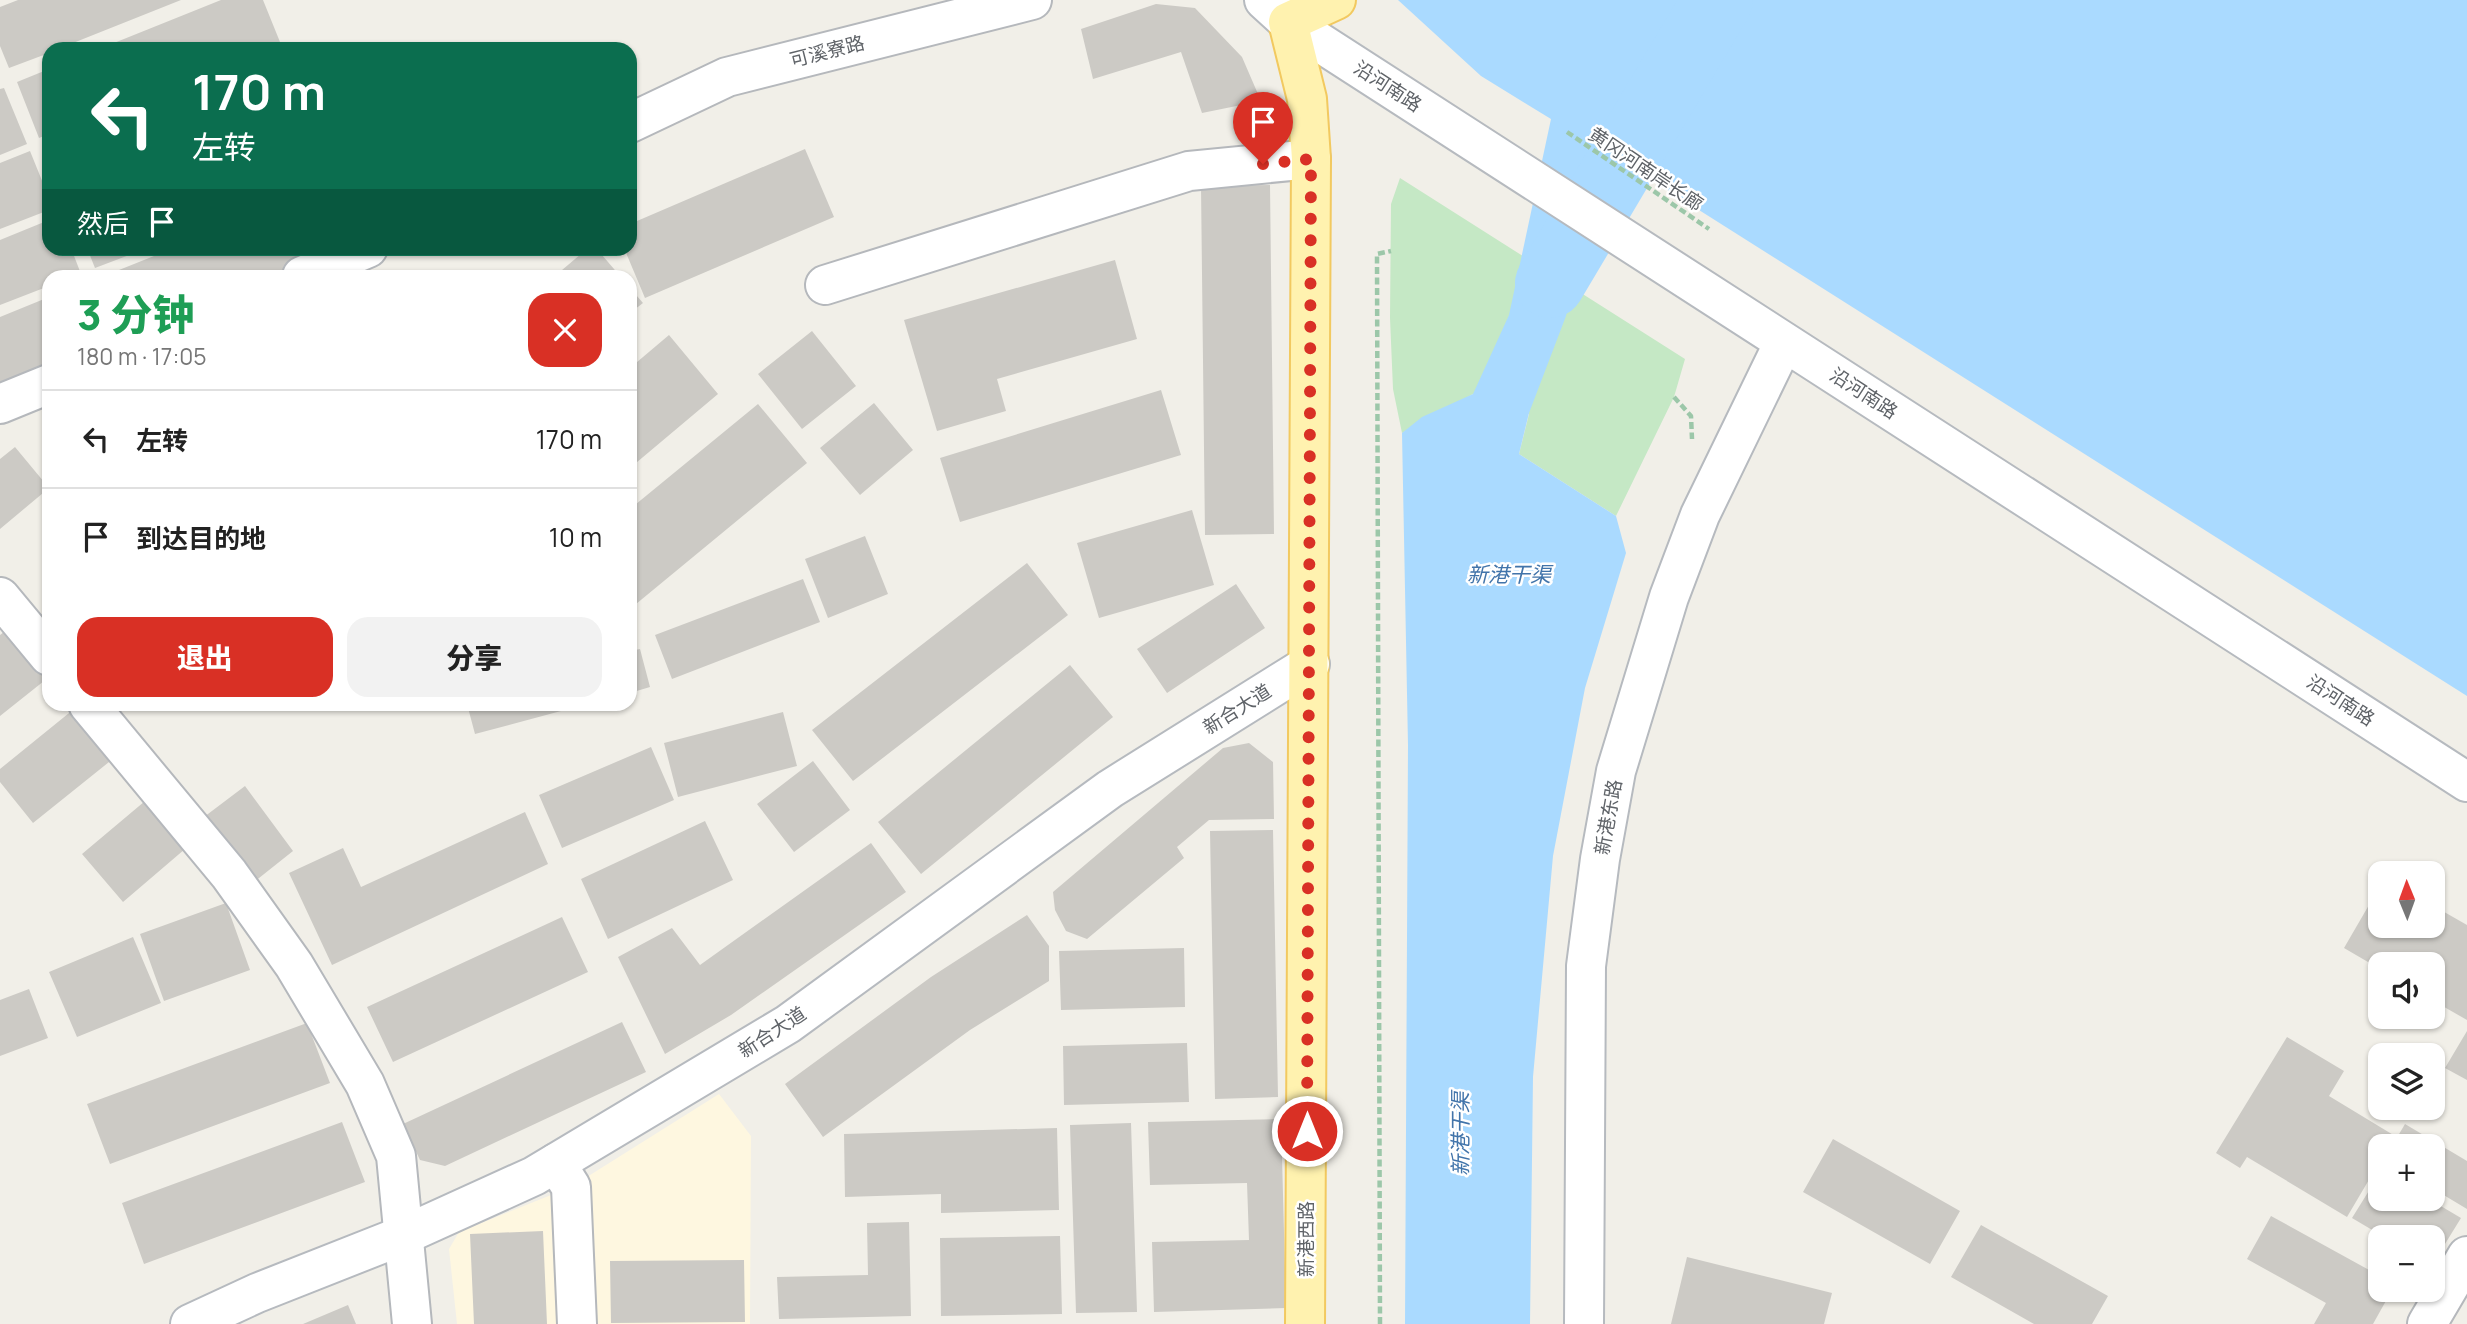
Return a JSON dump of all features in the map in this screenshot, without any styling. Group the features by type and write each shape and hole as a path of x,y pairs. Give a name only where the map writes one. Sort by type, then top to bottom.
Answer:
{"main road":[{"name":"可溪寮路","path":"637,121 727,76 1032,0"},
{"path":"1286,7 1336,0"},
{"name":"新港西路","path":"1286,7 1307,99 1311,159 1305,1324"},
{"name":"沿河南路","path":"1286,7 1784,342 2467,782"},
{"path":"825,285 1189,171 1311,159"},
{"path":"316,270 349,256"},
{"name":"新港东路","path":"1584,1324 1586,966 1600,859 1616,771 1665,610 1700,515 1784,342"},
{"path":"0,404 42,387"},
{"path":"0,597 42,648"},
{"name":"新合大道","path":"190,1324 257,1293 404,1235 534,1176 788,1024 1110,789 1310,664"},
{"path":"94,711 229,874 294,965 365,1084 396,1156 412,1324"},
{"path":"556,1163 571,1187 577,1324"},
{"path":"2427,1324 2467,1256"}],"path":[{"name":"黄冈河南岸长廊","path":"1567,132 1709,229"},
{"path":"1380,1324 1377,254 1391,251"}],"shaded area":[{"path":"719,1094 751,1136 750,1324 457,1324 449,1249 459,1232 571,1187"}],"green space":[{"path":"1400,178 1685,359 1674,397 1616,516 1519,454 1529,414 1473,394 1402,433 1393,389 1390,318 1391,204"}],"water":[{"path":"1398,0 2467,0 2467,696 1601,148 1566,316 1529,413 1519,454 1616,516 1626,553 1585,688 1553,856 1533,1077 1530,1324 1405,1324 1408,745 1402,433 1422,417 1473,394 1509,315 1551,119 1481,76"}],"building":[{"path":"18,0 181,0 76,42 42,42 42,56 9,68 0,46 0,7"},
{"path":"221,0 263,0 280,42 116,42"},
{"path":"1156,4 1195,8 1242,57 1261,101 1202,113 1181,52 1093,79 1081,29"},
{"path":"42,72 42,137 39,138 17,82"},
{"path":"4,88 27,144 0,155 0,89"},
{"path":"805,149 834,217 645,298 637,279 637,270 633,270 627,256 637,256 637,221"},
{"path":"30,151 42,181 42,213 0,229 0,163"},
{"path":"1270,185 1274,534 1205,535 1201,186"},
{"path":"42,223 42,256 74,256 79,270 42,270 42,289 0,305 0,240"},
{"path":"90,256 127,256 95,268"},
{"path":"154,256 319,256 283,270 119,270"},
{"path":"579,256 603,256 615,270 562,270"},
{"path":"1115,260 1137,339 997,379 1006,411 937,431 904,320"},
{"path":"637,296 643,303 637,308"},
{"path":"42,300 42,366 0,382 0,317"},
{"path":"812,331 856,386 802,429 758,374"},
{"path":"669,335 718,394 637,462 637,362"},
{"path":"1161,390 1181,455 960,522 940,458"},
{"path":"874,403 913,450 860,495 820,448"},
{"path":"758,404 807,463 637,603 637,503"},
{"path":"15,447 42,480 42,494 0,529 0,459"},
{"path":"1192,510 1214,585 1099,618 1077,543"},
{"path":"865,536 888,594 828,618 805,559"},
{"path":"1027,563 1068,615 853,781 812,730"},
{"path":"803,579 820,622 672,679 655,635"},
{"path":"1236,584 1265,628 1167,693 1137,649"},
{"path":"17,622 42,652 42,683 0,716 0,635"},
{"path":"640,649 650,687 637,691 637,650"},
{"path":"1070,665 1113,717 921,874 878,822"},
{"path":"72,711 76,711 114,758 33,823 0,782 0,769"},
{"path":"469,711 561,711 475,734"},
{"path":"783,712 797,766 678,797 664,743"},
{"path":"1249,743 1273,762 1274,819 1209,820 1177,847 1184,858 1087,939 1066,931 1055,910 1053,892 1223,748"},
{"path":"651,747 674,800 562,848 539,795"},
{"path":"813,761 850,810 794,852 757,804"},
{"path":"245,786 293,851 254,882 204,817"},
{"path":"151,796 192,843 123,902 82,854"},
{"path":"525,812 548,864 332,965 289,873 343,848 361,887"},
{"path":"705,821 733,880 608,939 581,879"},
{"path":"1273,830 1278,1097 1215,1099 1210,831"},
{"path":"871,843 906,892 731,1015 665,1054 618,957 672,928 700,965"},
{"path":"226,903 250,970 164,1001 140,934"},
{"path":"2368,907 2368,938 2445,938 2445,912 2467,925 2467,1020 2445,1007 2445,952 2368,952 2368,962 2344,948"},
{"path":"1027,915 1049,946 1049,981 970,1030 823,1137 785,1084 931,977"},
{"path":"562,917 588,972 393,1062 367,1007"},
{"path":"133,937 161,1003 77,1037 49,972"},
{"path":"1184,948 1185,1007 1061,1010 1059,951"},
{"path":"29,989 48,1038 0,1056 0,1000"},
{"path":"622,1022 646,1072 445,1166 420,1160 403,1124"},
{"path":"307,1023 330,1083 110,1164 87,1104"},
{"path":"2467,1031 2467,1080 2445,1068"},
{"path":"2287,1037 2344,1071 2329,1096 2392,1134 2368,1134 2368,1181 2347,1217 2247,1157 2240,1168 2216,1153"},
{"path":"1187,1043 1189,1102 1064,1105 1063,1046"},
{"path":"1281,1119 1286,1308 1154,1312 1152,1242 1249,1240 1247,1183 1150,1185 1148,1122"},
{"path":"342,1122 365,1182 144,1264 122,1203"},
{"path":"1131,1123 1137,1312 1076,1313 1070,1125"},
{"path":"2405,1124 2422,1134 2399,1134"},
{"path":"1057,1128 1059,1210 941,1213 941,1194 845,1197 844,1134"},
{"path":"1833,1139 1960,1211 1930,1264 1803,1192"},
{"path":"2445,1148 2467,1161 2467,1209 2445,1196"},
{"path":"2368,1192 2368,1211 2445,1211 2445,1208 2461,1218 2445,1244 2445,1225 2368,1225 2368,1228 2352,1218"},
{"path":"2271,1216 2368,1269 2368,1302 2385,1302 2373,1324 2314,1324 2326,1303 2247,1259"},
{"path":"909,1222 911,1316 779,1319 777,1277 868,1275 867,1223"},
{"path":"1981,1225 2108,1296 2092,1324 2034,1324 1951,1277"},
{"path":"543,1231 547,1324 474,1324 470,1234"},
{"path":"1060,1236 1062,1314 941,1316 940,1238"},
{"path":"1687,1257 1832,1293 1824,1324 1671,1324"},
{"path":"744,1260 745,1322 611,1323 610,1261"},
{"path":"348,1305 356,1324 303,1324"}],"waterway":[{"name":"新港干渠","path":"1550,283 1718,0"}],"route":[{"path":"1263,164 1311,159 1307,1131"}]}
